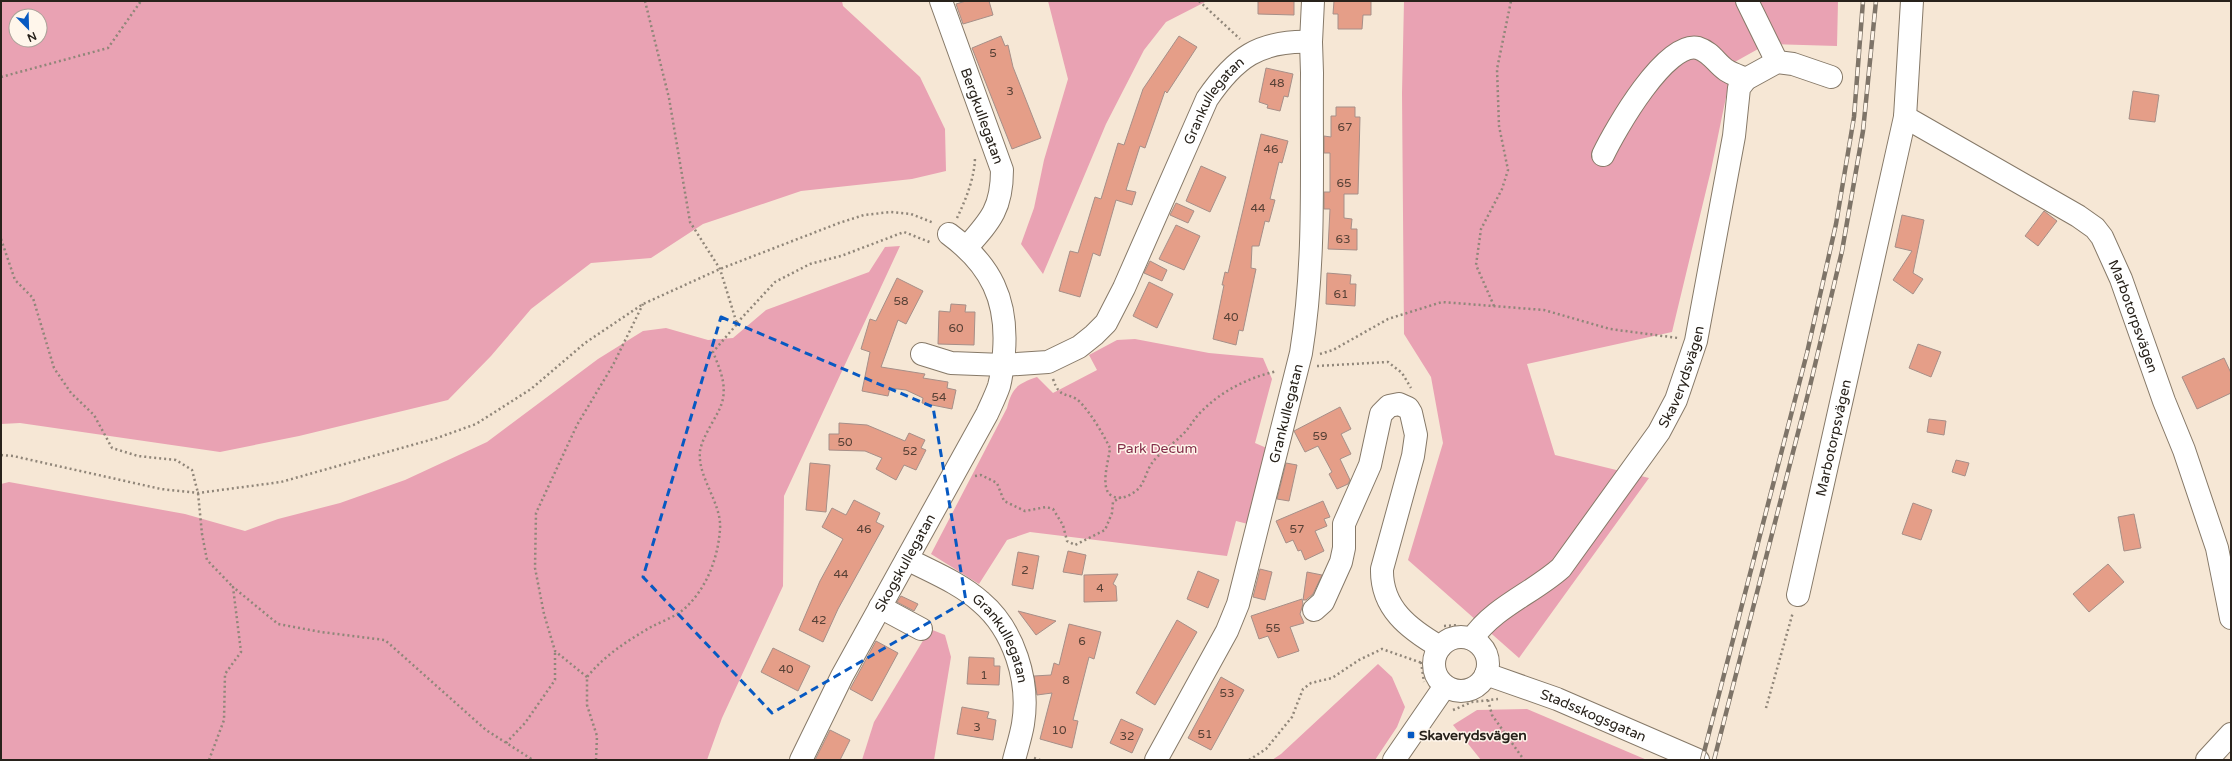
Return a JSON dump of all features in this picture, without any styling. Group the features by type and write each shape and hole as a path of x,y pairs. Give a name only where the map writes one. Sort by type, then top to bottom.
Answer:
{"street":[{"name":"Bergkullegatan","path":"941,1 1002,170 1002,191 998,206 967,247"},
{"name":"Grankullegatan","path":"1156,760 1227,631 1238,604 1299,362 1307,316 1310,269 1311,42 1313,1"},
{"path":"1747,1 1777,62"},
{"name":"Marbotorpsvägen","path":"1798,595 1905,117 1912,1"},
{"name":"Grankullegatan","path":"1003,364 1048,362 1079,347 1106,323 1124,288 1207,99 1233,66 1251,53 1274,44 1311,42"},
{"path":"1603,155 1616,127 1645,86 1682,49 1697,48 1706,51 1725,69 1746,79 1777,62 1793,64 1831,77"},
{"name":"Skaverydsvägen","path":"1472,639 1478,630 1516,598 1546,581 1561,568 1659,432 1676,400 1696,341 1734,136 1739,88 1746,79"},
{"name":"Marbotorpsvägen","path":"1905,117 2078,216 2095,228 2102,237 2121,279 2164,401 2184,450 2216,548 2231,618"},
{"name":"Skogskullegatan","path":"801,760 842,676 987,414 999,385 1003,364 1005,336 1003,313 995,287 981,261 967,247 949,234"},
{"path":"922,354 951,363 1003,364"},
{"path":"1314,610 1323,602 1341,562 1344,548 1344,524 1370,465 1381,414 1389,406 1399,404 1408,408 1411,413 1416,435 1414,456 1382,569 1382,581 1387,602 1404,623 1440,647"},
{"name":"Grankullegatan","path":"907,559 959,586 980,601 997,617 1011,642 1021,674 1023,699 1023,723 1014,760"},
{"path":"880,607 921,629"},
{"path":"1458,637 1472,639 1483,648 1487,654 1488,668 1486,674 1479,684 1469,690 1452,690 1445,686 1436,675 1434,660 1440,647 1451,638 1458,637"},
{"name":"Stadsskogsgatan","path":"1486,674 1557,699 1698,760"},
{"path":"1394,760 1445,686"},
{"path":"2207,760 2231,734"}],"path":[{"path":"1,77 108,48 140,1"},
{"path":"645,1 669,98 690,222 720,269 736,324"},
{"path":"1199,1 1239,38 1251,53"},
{"path":"1494,306 1476,265 1481,229 1502,189 1508,170 1499,126 1497,68 1511,1"},
{"path":"596,760 597,736 587,705 586,677 616,648 682,610 699,592 712,570 719,543 720,527 714,499 704,479 700,451 709,426 723,399 723,376 713,352 736,324 775,282 810,264 841,256 904,232 942,247 966,197 974,171 974,150"},
{"path":"1,455 13,456 161,488 198,493 281,482 430,440 476,424 531,389 585,343 643,304 720,269 839,223 864,215 891,212 911,214 930,221 949,234"},
{"path":"1,239 15,280 34,298 54,368 71,393 94,415 112,448 138,456 176,460 192,470 198,493 202,534 207,560 233,587 278,624 321,632 385,640 486,730 533,760"},
{"path":"1048,362 1056,389 1063,395 1079,401 1103,434 1110,448 1105,483 1108,493 1114,497 1127,497 1139,488 1152,463 1183,435 1199,414 1232,388 1254,376 1285,370 1311,355 1333,350 1388,319 1442,302 1544,310 1610,329 1696,341"},
{"path":"506,743 525,723 555,680 555,651 544,614 535,568 536,513 576,424 613,365 643,304"},
{"path":"969,477 982,475 997,482 1004,501 1025,511 1046,507 1053,509 1063,526 1067,541 1074,545 1105,530 1112,513 1113,502 1121,497"},
{"path":"209,760 224,720 225,674 241,652 233,587"},
{"path":"1766,708 1798,595"},
{"path":"1249,760 1266,749 1292,717 1303,689 1312,683 1332,678 1359,660 1382,649 1422,663"},
{"path":"555,651 586,677"},
{"path":"1420,659 1424,675 1422,688"},
{"path":"1488,700 1492,715 1524,760"},
{"path":"1448,712 1472,702 1505,700"}],"highlighted area":[{"path":"721,317 933,407 966,601 772,713 643,577"}],"green space":[{"path":"1,1 842,1 843,6 920,77 945,129 946,171 912,179 801,191 703,224 651,258 591,263 531,309 491,356 448,400 299,436 220,452 20,423 1,424"},
{"path":"1048,1 1207,1 1166,22 1144,50 1106,124 1043,274 1021,244 1034,208 1044,160 1068,79"},
{"path":"1404,1 1838,1 1837,46 1767,44 1733,63 1711,170 1672,332 1527,364 1555,455 1649,478 1519,658 1408,560 1443,443 1431,377 1404,334 1402,93"},
{"path":"900,246 784,496 783,586 722,718 707,760 1,760 1,484 9,482 185,514 245,531 278,519 340,503 405,480 487,442 598,359 643,331 666,328 708,340 733,338 766,310 869,272 885,247"},
{"name":"Park Decum","path":"1135,339 1209,353 1263,358 1272,379 1255,443 1269,449 1248,524 1236,521 1227,556 1030,532 1007,540 979,584 931,554 1007,408 1013,391 1025,382 1037,377 1053,393 1097,370 1089,355 1117,340"},
{"path":"930,629 945,635 951,657 934,760 862,760 874,722"},
{"path":"1378,664 1392,677 1405,707 1397,727 1375,760 1272,760 1281,754"},
{"path":"1527,709 1647,760 1481,760 1453,725 1477,710"}],"building":[{"path":"966,1 989,1 993,15 963,24 956,4"},
{"path":"1258,1 1294,1 1294,15 1258,14"},
{"path":"1334,1 1371,1 1371,15 1363,15 1362,29 1338,29 1338,14 1333,14"},
{"path":"1001,36 1005,46 1008,45 1013,67 1041,138 1012,149 972,48"},
{"path":"1179,36 1197,47 1167,93 1165,91 1145,148 1140,146 1126,190 1136,192 1132,205 1116,200 1100,256 1093,253 1080,297 1059,291 1070,251 1078,253 1095,197 1101,199 1118,143 1124,145 1143,89"},
{"path":"1266,68 1293,74 1288,97 1284,96 1280,111 1267,108 1268,105 1259,102"},
{"path":"2133,91 2159,95 2155,122 2129,119"},
{"path":"1336,107 1355,107 1355,117 1360,117 1358,194 1344,194 1344,218 1352,219 1351,229 1357,229 1357,250 1328,249 1330,209 1324,209 1324,192 1330,192 1330,153 1324,153 1324,136 1331,137 1331,116 1336,116"},
{"path":"1261,134 1288,141 1282,163 1279,162 1270,199 1275,200 1269,222 1265,221 1259,246 1252,246 1251,268 1256,269 1243,331 1239,330 1236,345 1213,339 1224,285 1222,285 1225,272 1228,273"},
{"path":"1201,166 1226,177 1210,212 1186,201"},
{"path":"1176,203 1194,211 1188,223 1170,215"},
{"path":"2044,211 2057,221 2038,246 2025,236"},
{"path":"1902,215 1924,220 1913,273 1923,279 1913,294 1893,280 1912,251 1895,247"},
{"path":"1176,225 1200,236 1184,270 1159,259"},
{"path":"1150,261 1167,270 1162,281 1144,273"},
{"path":"1327,273 1351,275 1350,284 1356,284 1355,306 1326,304"},
{"path":"897,278 923,291 906,324 898,320 881,367 925,374 923,378 948,382 947,388 956,390 952,409 922,403 923,398 906,390 890,388 888,396 862,391 870,352 861,349 870,319 876,321"},
{"path":"1149,282 1173,294 1157,328 1133,316"},
{"path":"951,304 966,305 965,312 975,312 974,345 938,344 939,311 950,312"},
{"path":"1918,344 1941,352 1931,377 1909,368"},
{"path":"2224,358 2231,373 2231,393 2197,409 2182,377"},
{"path":"1340,407 1351,429 1341,434 1351,454 1340,459 1350,480 1348,484 1337,489 1329,474 1332,472 1318,446 1305,452 1294,431"},
{"path":"1929,419 1946,421 1944,435 1927,432"},
{"path":"839,423 867,425 905,441 909,433 925,440 921,448 926,450 916,470 904,465 896,480 876,469 882,458 865,451 829,450 829,434 839,434"},
{"path":"1956,460 1969,463 1965,476 1952,472"},
{"path":"810,463 830,465 826,512 806,510"},
{"path":"1286,463 1297,465 1289,501 1277,499"},
{"path":"854,500 880,513 876,522 884,526 838,609 823,642 799,630 820,581 843,539 822,527 832,508 846,515"},
{"path":"1323,501 1330,517 1324,519 1327,526 1315,531 1324,551 1305,560 1301,550 1298,551 1293,540 1286,543 1276,521"},
{"path":"1913,503 1932,510 1921,540 1902,534"},
{"path":"2134,514 2141,548 2124,551 2118,517"},
{"path":"1068,551 1086,555 1082,575 1063,572"},
{"path":"1018,552 1039,556 1033,589 1012,585"},
{"path":"2108,564 2124,582 2089,612 2073,594"},
{"path":"1260,569 1272,572 1265,600 1253,597"},
{"path":"1198,571 1219,580 1208,608 1187,599"},
{"path":"1307,572 1322,575 1313,594 1306,600 1303,600"},
{"path":"1118,574 1113,584 1116,586 1117,601 1084,602 1084,575"},
{"path":"901,596 918,604 914,611 897,602"},
{"path":"1302,599 1303,604 1300,614 1304,623 1290,627 1299,651 1278,658 1268,636 1259,639 1251,616"},
{"path":"1018,611 1056,621 1036,635"},
{"path":"1177,620 1197,632 1155,705 1136,693"},
{"path":"1069,624 1101,632 1094,659 1089,657 1073,720 1078,721 1072,748 1040,739 1052,693 1037,695 1034,676 1051,675 1054,663 1059,665"},
{"path":"876,641 898,653 872,701 850,689"},
{"path":"773,648 810,666 798,691 761,672"},
{"path":"969,657 994,658 994,666 1000,666 999,685 967,684"},
{"path":"1221,677 1244,690 1211,750 1188,738"},
{"path":"962,707 989,712 987,718 996,720 993,740 957,734"},
{"path":"1121,719 1143,729 1132,753 1110,743"},
{"path":"830,730 850,740 840,760 815,760"}],"railway":[{"path":"1702,760 1807,353 1836,224 1854,117 1863,1"},
{"path":"1714,760 1810,386 1842,251 1863,131 1876,1"}],"place":[{"name":"Skaverydsvägen","path":"1411,735"}]}
